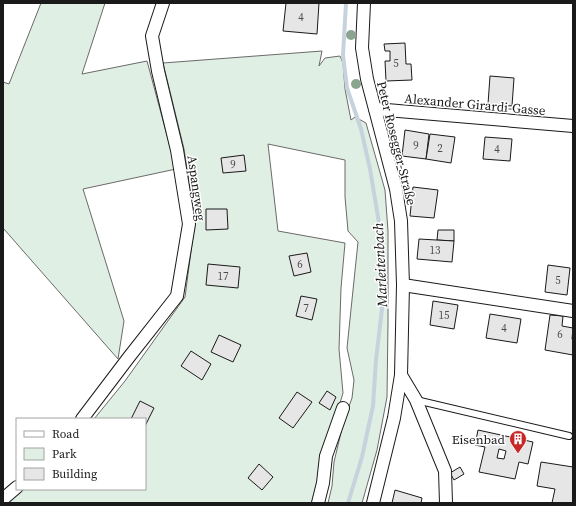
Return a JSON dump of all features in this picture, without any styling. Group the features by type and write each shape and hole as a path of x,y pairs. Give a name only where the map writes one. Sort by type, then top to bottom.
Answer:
{"street":[{"name":"Aspangweg","path":"83,418 129,356 177,296 189,224 178,150 158,71 152,36 163,3"},
{"name":"Peter Rosegger-Straße","path":"364,3 362,48 367,79 396,189 401,221 403,285 401,375 394,418 373,503"},
{"name":"Alexander Girardi-Gasse","path":"375,109 573,126"},
{"path":"403,285 573,311"},
{"path":"401,375 416,400 445,471 446,503"},
{"path":"318,503 323,483 326,456 343,408"},
{"path":"3,499 16,488"}],"lane":[{"path":"416,400 569,436"}],"green space":[{"path":"41,3 105,3 82,74 147,61 176,169 83,189 124,321 118,359 3,228 3,82 9,84"},
{"path":"322,51 319,66 325,58 340,56 343,63 345,89 351,120 355,117 366,123 385,190 388,231 387,397 377,450 362,503 328,503 332,486 334,462 344,420 352,398 354,380 347,348 358,242 348,231 345,197 345,160 268,144 278,231 345,243 341,288 339,349 343,393 321,467 313,503 5,503 21,490 146,490 146,418 95,418 125,381 185,297 195,221 184,149 163,63"}],"building":[{"path":"286,3 319,3 317,34 283,31"},
{"path":"405,43 406,64 411,64 412,80 386,81 385,61 390,61 390,51 385,51 384,44"},
{"path":"490,76 514,78 512,106 488,104"},
{"path":"405,130 429,134 426,159 402,156"},
{"path":"430,134 455,137 451,163 426,159"},
{"path":"485,137 512,139 510,161 483,159"},
{"path":"244,155 246,171 223,173 221,158"},
{"path":"413,187 438,190 434,218 410,216"},
{"path":"206,209 227,209 228,229 206,230"},
{"path":"438,230 454,230 454,241 437,240"},
{"path":"419,239 454,241 452,262 417,259"},
{"path":"307,253 311,272 294,276 289,256"},
{"path":"208,264 240,267 238,288 206,285"},
{"path":"548,265 570,268 567,295 545,292"},
{"path":"301,296 317,299 312,320 296,316"},
{"path":"433,301 458,305 454,329 430,325"},
{"path":"490,314 521,319 517,343 486,338"},
{"path":"550,315 563,316 562,326 573,328 573,355 545,350"},
{"path":"219,335 241,345 233,362 211,352"},
{"path":"191,351 211,364 202,380 181,366"},
{"path":"327,391 336,397 330,410 319,403"},
{"path":"297,392 312,402 293,428 279,418"},
{"path":"140,401 154,408 146,424 146,418 132,418"},
{"name":"Eisenbad","path":"478,430 533,442 528,464 519,462 515,479 479,472 485,447 475,445","holes":["499,449 506,451 504,459 497,458"]},
{"path":"541,462 573,467 573,503 552,503 555,489 537,486"},
{"path":"259,464 273,477 262,490 248,478"},
{"path":"460,467 464,474 454,480 450,473"},
{"path":"395,490 422,498 421,503 392,503"}],"waterway":[{"name":"Marleitenbach","path":"346,3 343,55 347,88 361,129 370,169 380,229 382,309 376,360 373,406 362,457 348,503"}],"place":[{"name":"Eisenbad","path":"518,454"}]}
